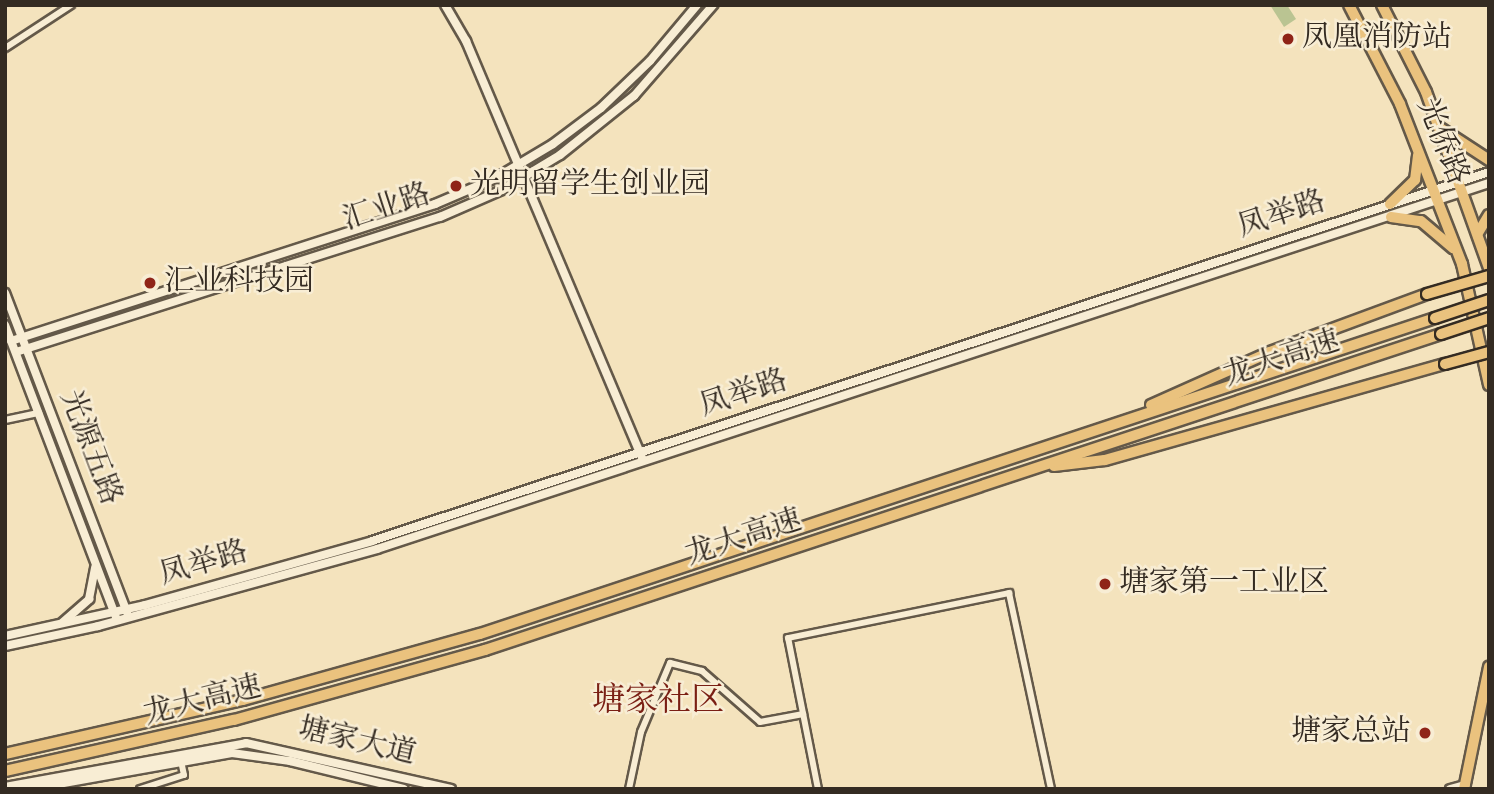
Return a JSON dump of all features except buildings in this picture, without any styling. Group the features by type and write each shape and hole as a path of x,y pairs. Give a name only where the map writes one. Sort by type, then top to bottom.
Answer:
{"highway":[{"path":"1062,441 1270,352 1427,294 1489,276"},
{"name":"龙大高速","path":"5,754 237,701 480,634 1489,300"},
{"name":"龙大高速","path":"5,771 246,717 485,650 1489,318"},
{"path":"1027,470 1105,460 1489,352"}],"main road":[{"name":"光侨路","path":"1349,5 1417,147 1459,257 1489,385"},
{"name":"光侨路","path":"1382,5 1440,128 1465,192 1489,268"},
{"path":"1440,128 1489,160"},
{"path":"1390,204 1415,180 1417,147"},
{"path":"1478,233 1489,215"},
{"path":"1391,217 1413,218 1428,225 1459,257"},
{"path":"1464,787 1489,667"}],"street":[{"path":"5,48 71,5"},
{"path":"445,5 466,41 643,463"},
{"name":"汇业路","path":"11,341 435,204 519,166 625,86 697,5"},
{"name":"汇业路","path":"16,352 440,217 523,178 585,137 634,96 713,5"},
{"name":"凤举路","path":"5,636 121,616 372,541 1489,172"},
{"name":"凤举路","path":"5,646 377,549 1489,183"},
{"name":"光源五路","path":"5,293 121,616"},
{"name":"光源五路","path":"5,325 93,556 121,616"},
{"path":"5,420 39,413"},
{"path":"50,627 78,613 89,599 94,585 93,556"},
{"path":"818,789 788,638 1009,593 1051,789"},
{"path":"629,789 641,732 670,663 702,670 760,722 803,714"},
{"name":"塘家大道","path":"5,787 246,743 451,789"},
{"name":"塘家大道","path":"30,789 181,761 246,753 404,789"},
{"path":"141,789 184,775 181,761"},
{"path":"1450,789 1464,787"}],"green space":[{"path":"1270,5 1287,5 1296,19 1284,27"}],"place":[{"name":"凤凰消防站","path":"1288,39"},
{"name":"光明留学生创业园","path":"456,186"},
{"name":"汇业科技园","path":"150,283"},
{"name":"塘家第一工业区","path":"1105,584"},
{"name":"塘家总站","path":"1425,733"}],"district":[{"name":"塘家社区","path":"658,703"}]}
